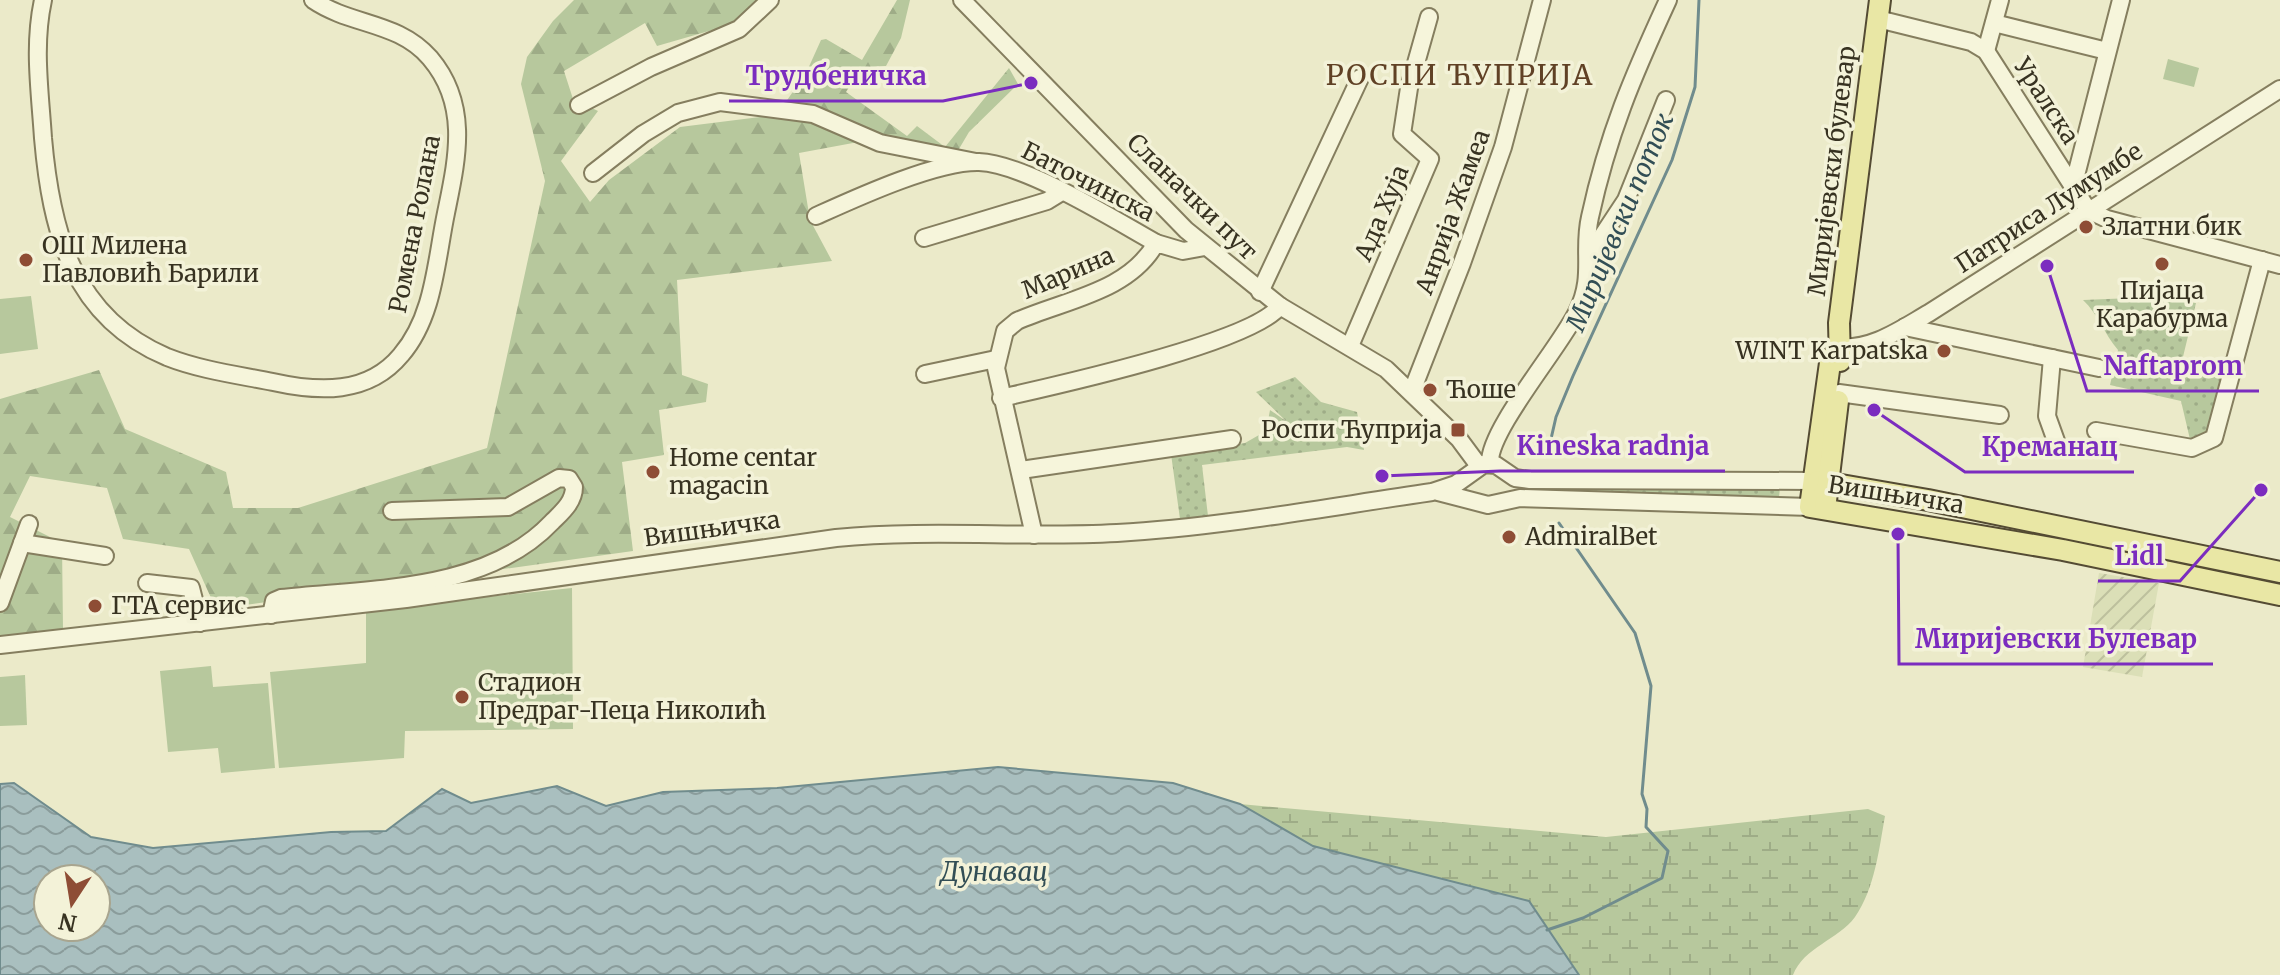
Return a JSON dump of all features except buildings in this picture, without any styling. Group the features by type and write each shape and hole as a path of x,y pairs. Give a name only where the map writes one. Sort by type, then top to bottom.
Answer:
{"main road":[{"name":"Миријевски булевар","path":"1821,482 1839,393 1837,348 1879,9"},
{"name":"Миријевски булевар","path":"1818,508 1830,363 1837,348"},
{"name":"Вишњичка","path":"1821,482 2280,572"},
{"name":"Вишњичка","path":"1818,508 2063,550 2280,595"}],"street":[{"name":"Ромена Ролана","path":"43,0 37,43 54,225 75,273 110,317 138,341 170,358 282,384 330,390 358,384 391,365 413,339 424,319 460,141 447,84 433,61 401,34 381,24 339,15 313,0"},
{"path":"579,105 651,67 739,29 770,0"},
{"name":"Сланачки пут","path":"962,0 1205,247 1280,306 1374,359 1412,391 1468,449 1480,468"},
{"name":"Анрија Жамеа","path":"1412,391 1503,147 1542,0"},
{"path":"1476,501 1468,486 1555,352 1579,309 1586,289 1589,219 1607,144 1627,86 1668,0"},
{"path":"1879,9 1971,42 1986,51 2000,0"},
{"path":"2073,187 2121,0"},
{"name":"Ада Хуја","path":"1350,346 1430,159 1402,134 1407,95 1429,17"},
{"path":"1994,23 2107,51"},
{"name":"Уралска","path":"1986,51 2088,210"},
{"path":"1260,292 1360,78"},
{"name":"Патриса Лумумбе","path":"1837,348 1860,347 1905,327 2280,89"},
{"path":"1589,256 1626,200 1666,100"},
{"path":"593,173 643,134 678,113 720,102 813,114 880,143 976,162"},
{"name":"Баточинска","path":"816,216 905,179 976,162 1018,171 1156,243"},
{"path":"924,238 1047,201 1060,193"},
{"path":"2088,210 2107,219 2275,261 2214,438 2192,448 2096,431"},
{"path":"1156,243 1183,251 1205,247"},
{"name":"Марина","path":"996,359 1011,324 1120,279 1143,263 1156,243"},
{"path":"1001,398 1212,342 1265,318 1280,306"},
{"path":"1905,327 2099,368"},
{"path":"2052,358 2047,416 2056,441"},
{"path":"925,374 996,359 1001,398 1021,470 1034,535"},
{"path":"1839,393 2000,415"},
{"path":"1021,470 1232,439"},
{"name":"Вишњичка","path":"0,645 406,599 836,538 1170,529 1432,492 1456,484 1480,468 1505,472 1522,479 1561,481 1821,482"},
{"path":"1499,503 1509,489 1505,472"},
{"path":"271,615 274,601 281,598 416,582 490,565 544,530 572,499 574,487 569,479 559,478 508,507 392,511"},
{"name":"Вишњичка","path":"1432,492 1488,505 1520,498 1818,508"},
{"path":"0,603 29,524"},
{"path":"22,543 105,556"},
{"path":"147,583 191,588 200,623"}],"green space":[{"path":"574,0 770,0 754,18 657,46 645,23 564,71 573,99 598,111 561,161 590,202 609,180 680,127 777,115 807,71 821,40 826,39 862,60 897,0 910,0 901,38 886,66 861,68 846,92 907,136 917,126 945,147 1009,68 1018,84 969,132 956,154 880,138 799,153 810,220 832,261 677,280 682,375 708,384 706,402 659,410 664,455 622,462 633,551 216,609 189,549 123,539 107,488 30,476 10,517 62,543 63,630 0,637 0,399 99,370 125,429 226,472 233,508 298,508 487,448 545,181 521,84 527,57 553,21"},
{"path":"2168,59 2199,68 2194,87 2163,79"},
{"path":"31,296 38,349 0,354 0,299"},
{"path":"2157,297 2196,303 2182,361 2232,375 2217,432 2192,448 2181,401 2110,385 2118,350 2083,300"},
{"path":"1295,377 1321,402 1357,412 1364,450 1347,447 1202,465 1208,516 1180,519 1171,454 1245,443 1266,431 1270,410 1286,421 1256,392"},
{"path":"1518,487 1780,488 1779,497 1519,491"},
{"path":"2099,573 2159,583 2142,677 2083,667"},
{"name":"Стадион Предраг-Пеца Николић","path":"572,588 573,729 405,731 404,758 279,768 270,672 366,663 366,610"},
{"path":"211,666 213,687 268,683 275,768 221,773 218,748 168,752 160,671"},
{"path":"25,675 27,725 0,726 0,677"},
{"path":"1240,804 1606,837 1868,809 1885,816 1875,868 1862,906 1848,925 1805,957 1793,975 1579,975 1529,901 1313,846"}],"water":[{"name":"Дунавац","path":"998,767 1173,783 1240,804 1313,846 1529,901 1579,975 0,975 0,784 14,783 91,837 153,848 331,832 386,831 442,789 471,803 557,786 606,806 663,792 777,788"}],"waterway":[{"name":"Миријевски поток","path":"1548,452 1556,417 1573,376 1672,160 1695,87 1699,0"},
{"name":"Миријевски поток","path":"1547,930 1583,918 1662,878 1668,851 1646,827 1647,809 1642,794 1651,686 1635,633 1559,523"}],"place":[{"name":"Трудбеничка","path":"1031,83"},
{"name":"Златни бик","path":"2086,227"},
{"name":"ОШ Милена Павловић Барили","path":"26,260"},
{"name":"Пијаца Карабурма","path":"2162,264"},
{"name":"Naftaprom","path":"2047,266"},
{"name":"WINT Karpatska","path":"1944,351"},
{"name":"Ћоше","path":"1430,390"},
{"name":"Креманац","path":"1874,410"},
{"name":"Роспи Ћуприја","path":"1458,430"},
{"name":"Home centar magacin","path":"653,472"},
{"name":"Kineska radnja","path":"1382,476"},
{"name":"Lidl","path":"2261,490"},
{"name":"Миријевски Булевар","path":"1898,534"},
{"name":"AdmiralBet","path":"1509,537"},
{"name":"ГТА сервис","path":"95,606"},
{"name":"Стадион Предраг-Пеца Николић","path":"462,697"}],"district":[{"name":"РОСПИ ЋУПРИЈА","path":"1460,75"}]}
